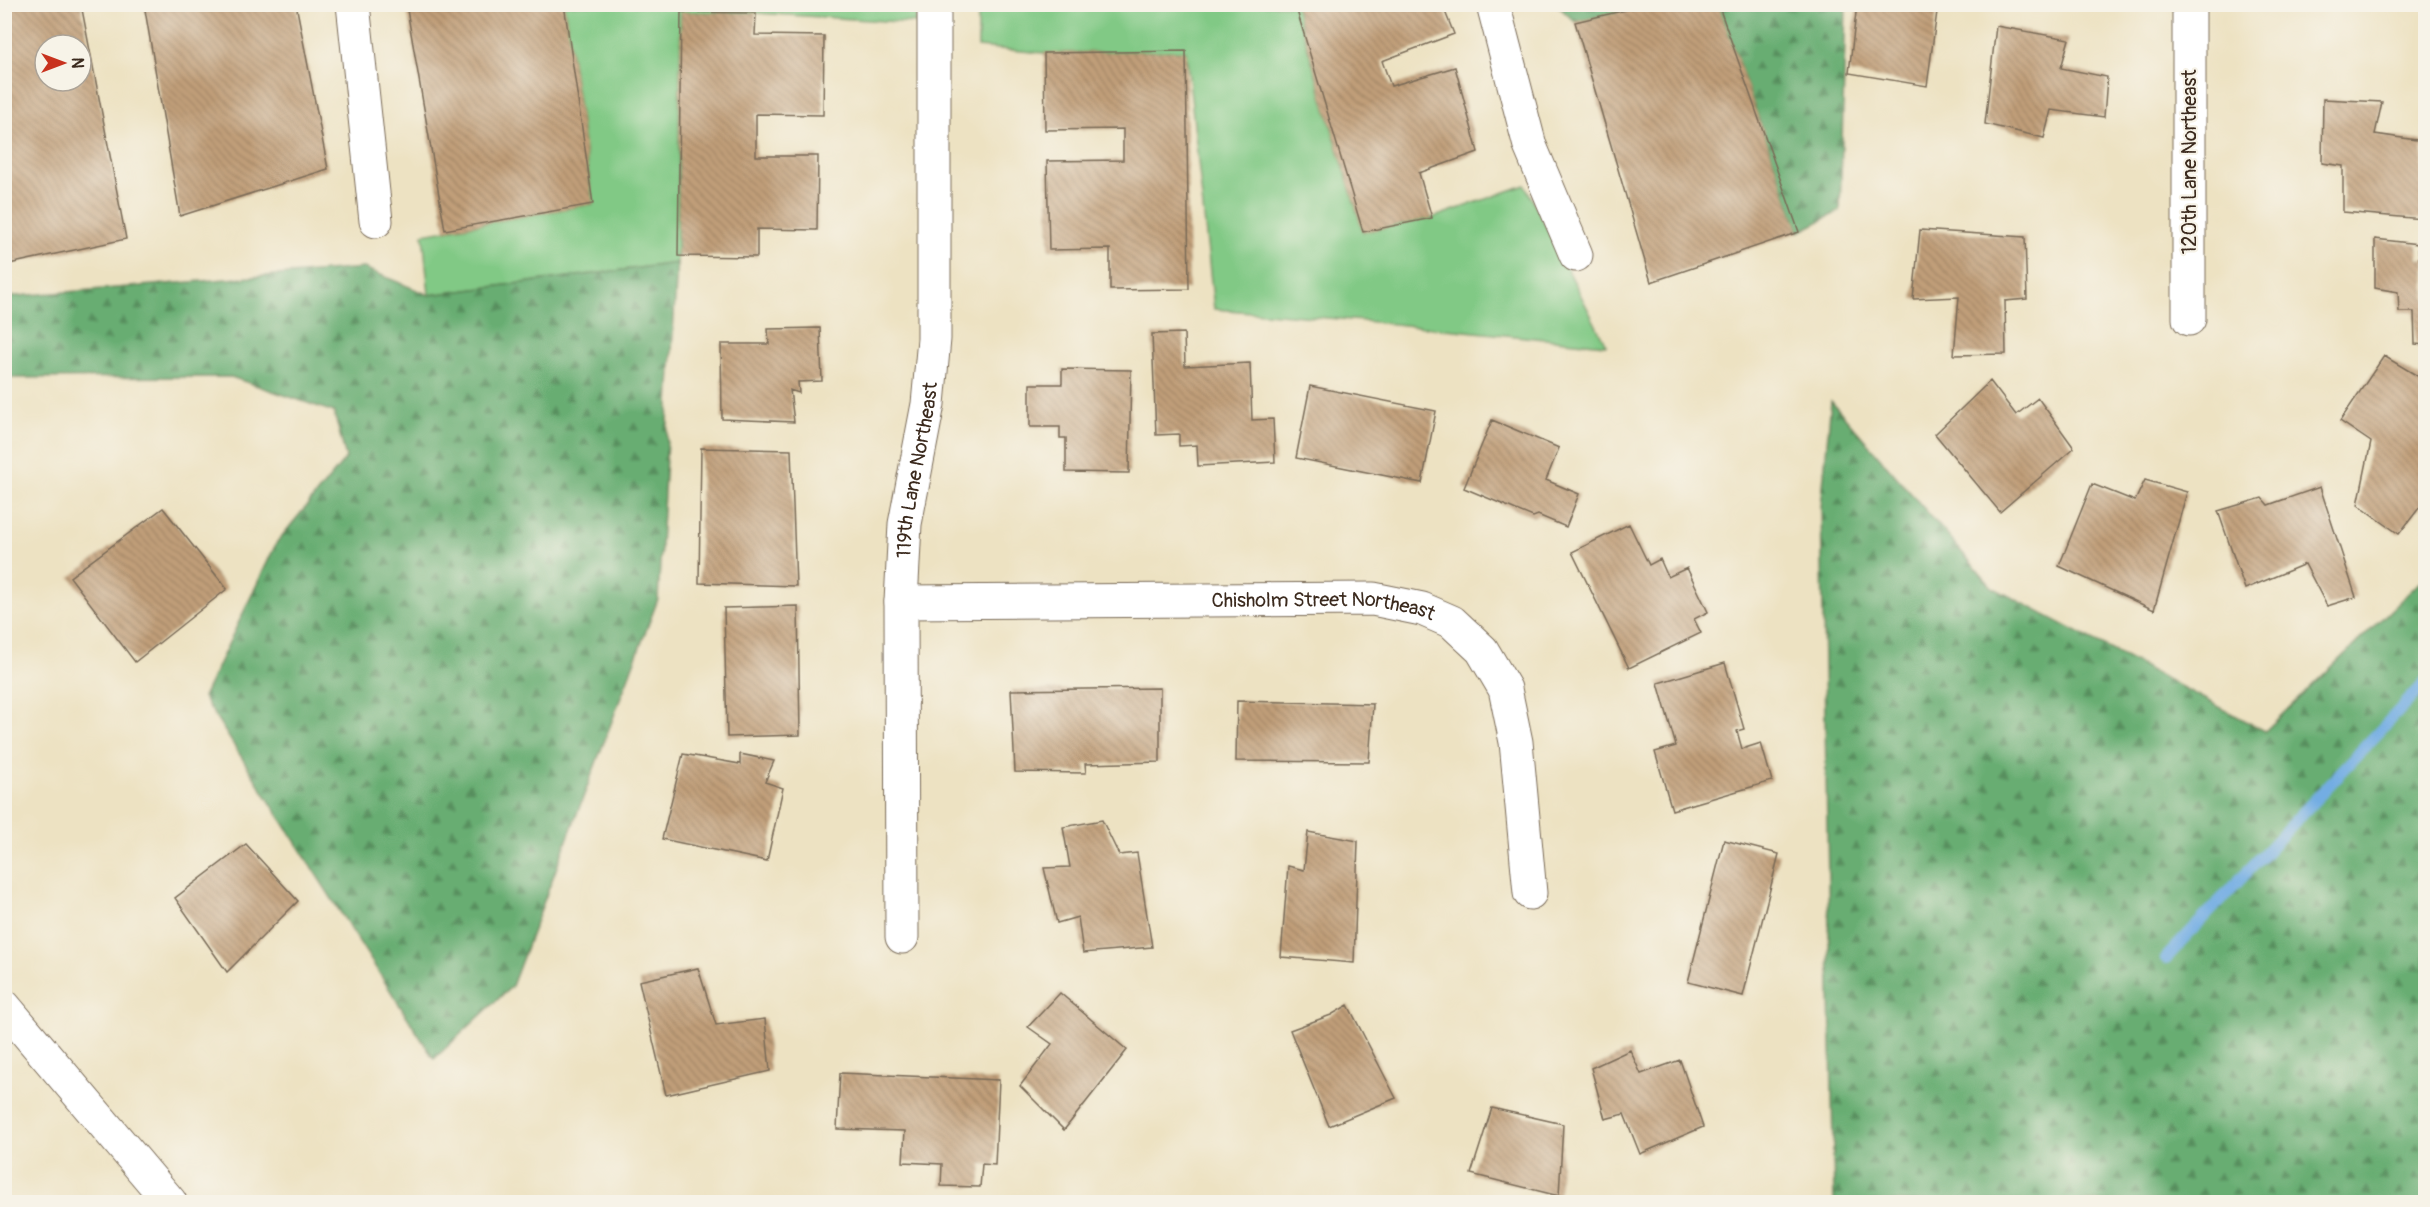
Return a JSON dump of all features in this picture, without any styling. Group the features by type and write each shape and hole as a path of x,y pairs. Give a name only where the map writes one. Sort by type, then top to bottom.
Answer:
{"street":[{"path":"353,4 376,221"},
{"name":"119th Lane Northeast","path":"902,937 901,602 905,524 928,404 934,339 934,4"},
{"path":"1493,4 1530,146 1576,255"},
{"name":"120th Lane Northeast","path":"2189,4 2189,319"},
{"name":"Chisholm Street Northeast","path":"901,602 1373,598 1422,609 1452,622 1482,650 1505,689 1516,742 1530,893"},
{"path":"4,1006 170,1203"}],"green space":[{"path":"564,5 916,5 916,23 756,13 681,12 677,263 429,295 423,234 593,204"},
{"path":"978,5 1295,5 1363,232 1432,218 1525,185 1606,345 1214,309 1186,51 1044,53 978,47"},
{"path":"1557,5 1651,5 1575,22"},
{"path":"1718,5 1846,5 1840,211 1799,232"},
{"path":"677,263 658,599 512,986 434,1059 203,697 277,542 346,458 334,412 231,377 5,378 5,297 364,268 429,295"},
{"path":"1831,401 1992,587 2265,731 2425,577 2425,1202 1834,1202 1821,507"}],"building":[{"path":"4,4 81,4 87,33 33,33 33,93 93,93 93,67 126,239 4,265"},
{"path":"144,4 296,4 328,169 180,216"},
{"path":"406,4 564,4 593,204 445,230"},
{"path":"1295,4 1442,4 1454,34 1382,61 1391,86 1455,67 1478,152 1419,173 1432,218 1363,232"},
{"path":"1651,4 1718,4 1799,232 1651,282 1575,22"},
{"path":"1857,4 1938,4 1927,86 1849,73"},
{"path":"681,12 756,13 755,35 824,36 823,115 756,114 756,156 818,156 817,230 757,229 757,257 678,256"},
{"path":"1996,26 2069,39 2061,68 2107,77 2104,117 2051,110 2044,138 1985,124"},
{"path":"1186,51 1189,289 1110,290 1110,249 1049,250 1047,161 1123,160 1123,129 1045,130 1044,53"},
{"path":"2323,99 2382,102 2375,134 2423,141 2423,219 2343,212 2343,166 2322,163"},
{"path":"1920,230 2025,237 2027,299 2005,301 2006,354 1954,355 1959,297 1913,299"},
{"path":"2375,239 2418,244 2419,259 2426,259 2426,345 2415,344 2414,312 2399,312 2398,292 2375,288"},
{"path":"820,328 822,381 798,382 799,393 790,390 794,422 722,419 721,344 769,344 768,329"},
{"path":"1184,333 1185,366 1250,363 1252,420 1273,419 1275,462 1198,466 1197,445 1179,446 1179,434 1156,435 1152,334"},
{"path":"2384,356 2426,381 2426,499 2399,534 2358,505 2371,442 2340,421"},
{"path":"1062,369 1131,370 1129,473 1066,472 1066,438 1060,438 1060,427 1030,427 1030,384 1062,384"},
{"path":"1990,381 2016,415 2038,398 2074,448 2000,512 1935,434"},
{"path":"1310,386 1436,411 1422,483 1296,458"},
{"path":"1492,420 1559,448 1546,480 1579,494 1566,527 1538,515 1533,517 1464,488"},
{"path":"701,448 791,450 796,586 699,583"},
{"path":"2145,480 2187,492 2154,610 2059,566 2092,484 2135,501"},
{"path":"2320,487 2356,597 2327,606 2305,564 2245,589 2218,511 2262,498 2268,505"},
{"path":"163,508 227,589 135,662 70,577"},
{"path":"1629,524 1649,565 1660,559 1668,577 1687,568 1708,612 1694,619 1701,633 1629,668 1572,552"},
{"path":"798,606 800,735 727,737 724,608"},
{"path":"1725,663 1744,729 1737,731 1742,749 1761,743 1772,781 1672,810 1655,752 1676,746 1658,683"},
{"path":"1160,688 1160,762 1085,764 1086,773 1015,772 1011,690"},
{"path":"1237,701 1373,704 1369,762 1236,761"},
{"path":"683,754 740,764 740,754 774,761 765,782 783,788 767,861 662,839"},
{"path":"1102,820 1119,855 1137,853 1152,947 1083,953 1078,917 1057,923 1044,868 1070,867 1063,827"},
{"path":"1308,832 1358,841 1354,963 1281,957 1288,866 1304,870"},
{"path":"1724,840 1779,854 1743,996 1688,982"},
{"path":"246,844 298,901 227,972 175,898"},
{"path":"698,968 716,1025 765,1019 770,1071 666,1095 639,981"},
{"path":"1060,993 1127,1050 1064,1130 1020,1086 1052,1044 1028,1027"},
{"path":"1348,1005 1396,1098 1329,1126 1290,1030 1331,1015"},
{"path":"1630,1050 1641,1074 1680,1060 1703,1127 1640,1154 1624,1114 1605,1119 1591,1068"},
{"path":"840,1073 999,1080 995,1165 982,1164 980,1187 941,1186 942,1164 903,1162 905,1131 837,1129"},
{"path":"1492,1108 1563,1124 1559,1196 1471,1174"}],"waterway":[{"path":"2166,958 2426,682"}]}
